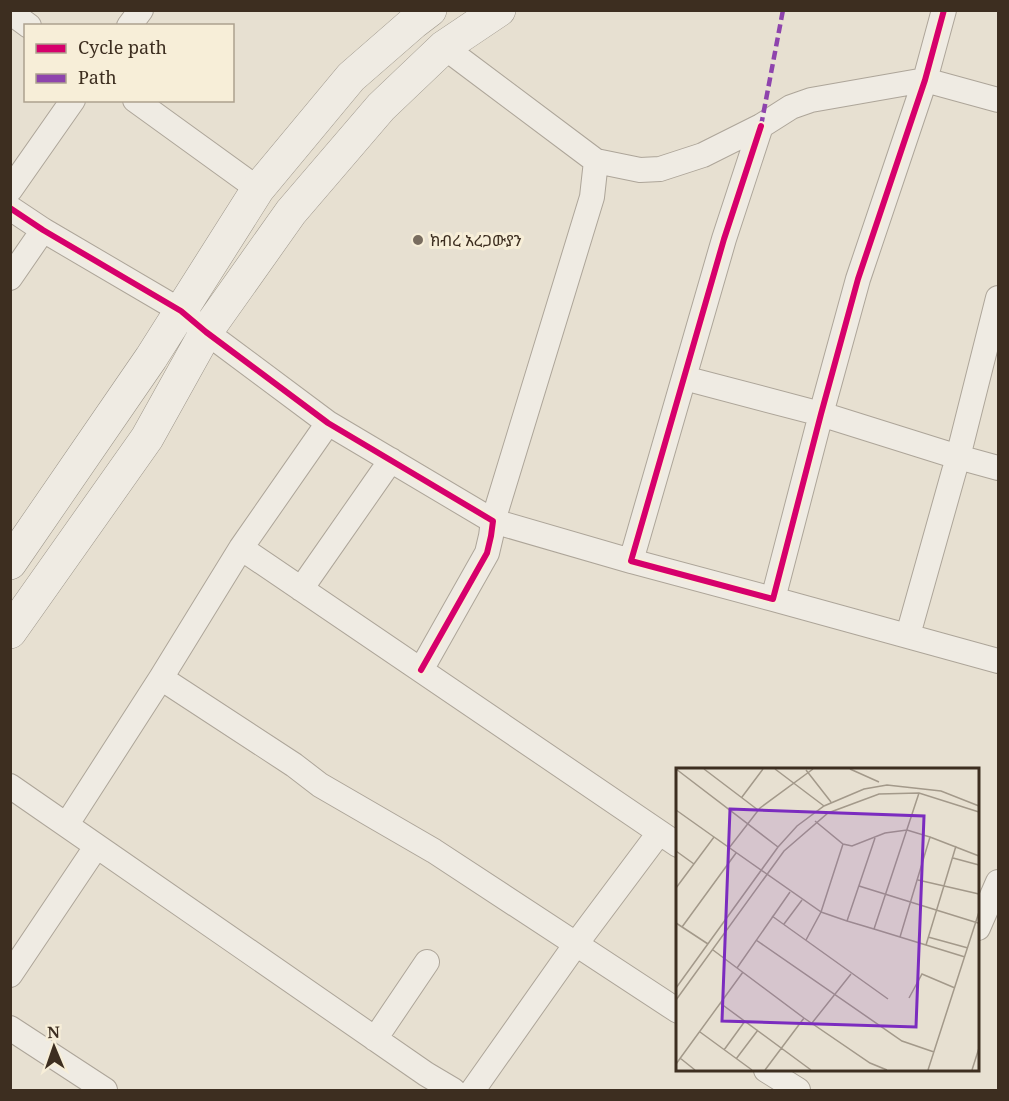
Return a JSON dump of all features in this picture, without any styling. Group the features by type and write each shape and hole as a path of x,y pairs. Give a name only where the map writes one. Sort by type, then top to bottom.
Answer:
{"main road":[{"path":"10,563 151,358 258,189 351,77 430,10"},
{"path":"10,632 147,438 206,332 291,212 381,107 444,47 499,10"}],"street":[{"path":"130,24 141,10"},
{"path":"773,599 858,279 925,80 944,10"},
{"path":"10,12 26,24"},
{"path":"444,47 596,161 640,170 660,169 703,155 760,126 791,107 811,100 925,80 999,100"},
{"path":"10,190 72,102"},
{"path":"138,102 258,189"},
{"path":"631,561 724,239 760,126"},
{"path":"421,670 487,553 493,521 592,197 596,161"},
{"path":"10,208 43,230 181,311 328,423 493,521 999,661"},
{"path":"10,278 43,230"},
{"path":"908,635 994,337 999,298"},
{"path":"684,378 821,414 999,468"},
{"path":"66,824 242,548 328,423"},
{"path":"301,589 391,460"},
{"path":"242,548 668,839 576,944 473,1090"},
{"path":"161,678 294,765 320,785 434,851 676,1010"},
{"path":"10,786 375,1039 420,1082 453,1090"},
{"path":"10,975 96,847"},
{"path":"979,926 999,882"},
{"path":"375,1039 427,962"},
{"path":"10,1028 105,1090"},
{"path":"768,1071 798,1090"}],"marked path":[{"path":"761,126 783,10"}],"cycle path":[{"path":"761,126 724,239 631,561 773,599 858,279 925,80 944,10"},
{"path":"10,208 43,230 181,311 328,423 493,521 487,553 421,670"}],"place":[{"name":"ክብረ አረጋውያን","path":"418,240"}]}
